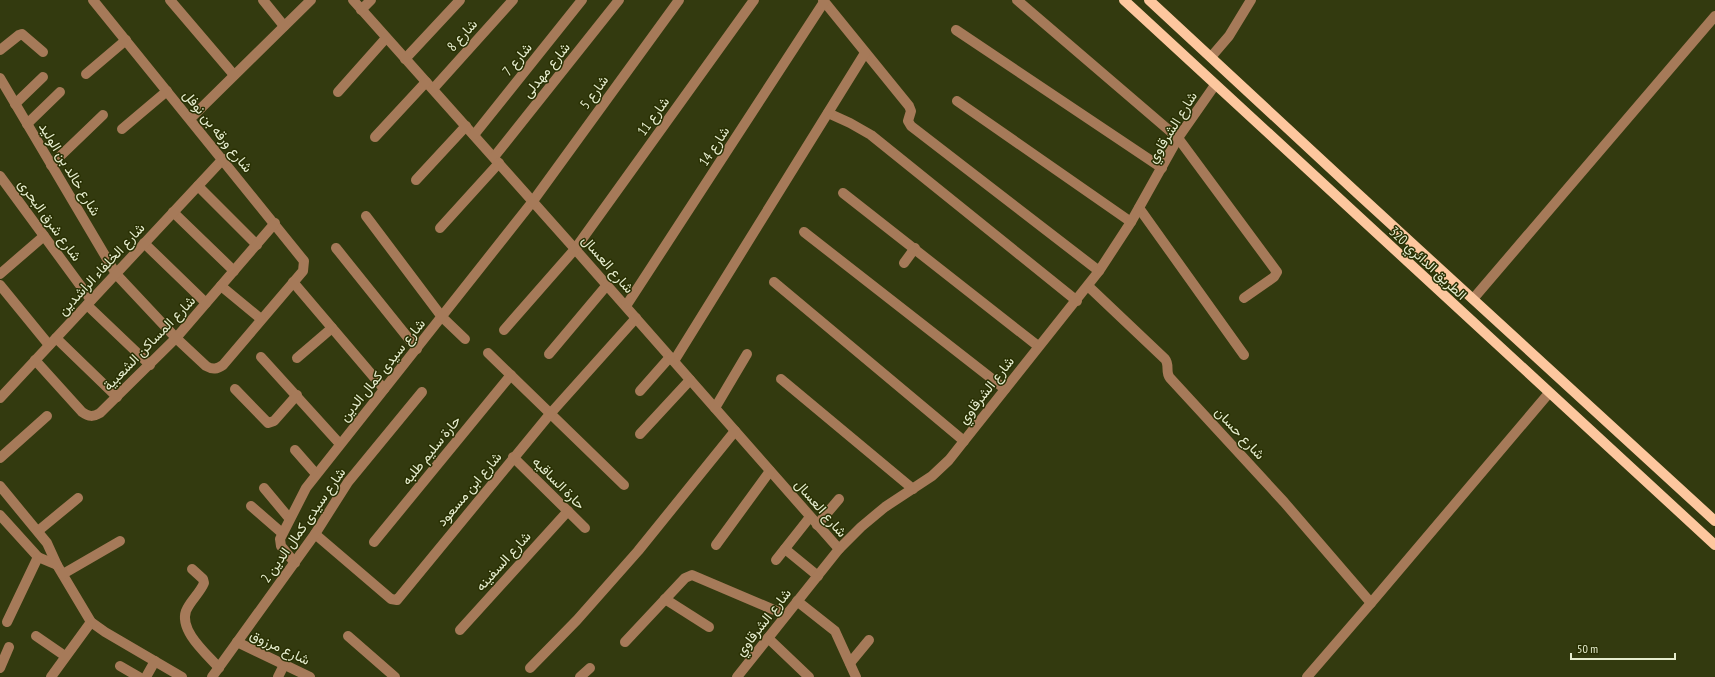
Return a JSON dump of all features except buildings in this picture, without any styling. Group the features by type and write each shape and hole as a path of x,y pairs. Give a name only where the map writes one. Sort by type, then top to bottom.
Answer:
{"main road":[{"name":"الطريق الدائري 320","path":"1124,0 1715,545"},
{"name":"الطريق الدائري 320","path":"1149,0 1356,192 1715,520"},
{"path":"1344,204 1356,192"}],"street":[{"name":"شارع ورقه بن نوفل","path":"93,0 275,223 304,261 303,271 223,365 218,368 211,369 176,338"},
{"path":"170,0 234,74"},
{"path":"263,0 284,26"},
{"path":"190,119 234,74 311,0"},
{"name":"شارع العسال","path":"353,0 626,306 839,549"},
{"path":"361,10 371,0"},
{"path":"405,59 460,0"},
{"name":"شارع 8","path":"375,138 429,86 513,0"},
{"name":"شارع 7","path":"474,135 582,0"},
{"name":"شارع مهدلى","path":"440,228 496,160 619,0"},
{"name":"شارع 5","path":"533,201 678,0"},
{"name":"شارع 11","path":"504,330 575,249 754,0"},
{"path":"1017,0 1178,138 1277,272 1274,278 1244,298"},
{"path":"1211,57 1229,36 1251,0"},
{"path":"824,1 909,106 911,111 908,121 911,126 1099,272"},
{"name":"شارع 14","path":"626,306 824,1"},
{"path":"1473,299 1715,16"},
{"path":"956,30 1162,168"},
{"path":"0,50 22,34 43,52"},
{"path":"338,92 386,38"},
{"path":"86,74 126,40"},
{"path":"640,391 672,359 865,53"},
{"path":"15,104 44,77"},
{"name":"شارع خالد بن الوليد","path":"0,78 116,274 176,338"},
{"name":"شارع الشرقاوي","path":"738,677 839,549 861,527 885,507 913,489 943,465 964,441 1038,346 1099,272 1131,222 1178,138 1215,85"},
{"path":"122,129 167,91"},
{"path":"27,124 60,92"},
{"path":"957,101 1131,222"},
{"path":"828,113 850,123 876,139 1076,301"},
{"path":"51,165 103,115"},
{"path":"416,180 466,126"},
{"name":"شارع الخلفاء الراشدين","path":"0,398 222,159"},
{"name":"شارع شرق البحرى","path":"0,176 44,236 89,303 150,365"},
{"path":"198,186 257,245"},
{"path":"842,192 1038,346"},
{"name":"شارع سيدى كمال الدين","path":"282,533 306,488 316,474 417,349 533,201"},
{"path":"1139,208 1244,355"},
{"path":"173,212 234,271"},
{"path":"366,216 442,317 465,339"},
{"name":"شارع المساكن الشعبية","path":"35,360 82,412 87,416 94,416 100,413 176,338 275,223"},
{"path":"804,232 1005,389"},
{"path":"0,274 44,236"},
{"path":"144,244 206,303"},
{"path":"336,248 417,349"},
{"path":"904,263 915,248"},
{"path":"293,282 384,389"},
{"path":"774,282 964,441"},
{"path":"0,285 52,342 117,397"},
{"path":"549,354 607,285"},
{"path":"221,286 261,319"},
{"name":"شارع حسان","path":"1088,286 1165,359 1168,365 1167,372 1170,378 1284,502 1371,603"},
{"name":"شارع ابن مسعود","path":"315,534 391,599 397,600 550,414 636,318"},
{"path":"297,358 332,328"},
{"path":"488,353 624,485"},
{"path":"715,408 747,354"},
{"path":"261,357 339,444"},
{"name":"حارة سليم طلبه","path":"374,542 511,375"},
{"path":"781,378 913,489"},
{"path":"640,434 690,380"},
{"path":"235,389 268,423 274,421 296,395"},
{"name":"شارع سيدى كمال الدين 2","path":"212,677 315,534 348,482 422,392"},
{"path":"1307,677 1549,393"},
{"path":"0,458 47,416"},
{"path":"530,668 577,620 638,551 735,431"},
{"path":"295,450 316,474"},
{"name":"حارة الساقيه","path":"514,457 585,528"},
{"path":"716,545 770,471"},
{"path":"264,488 289,518"},
{"path":"1,490 47,543 60,569 91,622 105,632 156,661 176,675"},
{"path":"38,531 78,498"},
{"path":"776,560 785,549 814,521 840,499"},
{"path":"251,506 282,533 280,539 281,546 294,563"},
{"name":"شارع السفينه","path":"460,630 568,511"},
{"path":"0,515 38,557 60,569"},
{"path":"60,569 120,541"},
{"path":"785,549 818,576"},
{"path":"7,622 38,557"},
{"path":"192,569 203,579 204,583 186,611 184,620 186,628 219,668"},
{"path":"625,642 685,578 692,575 786,615"},
{"path":"665,599 709,628"},
{"path":"798,601 835,631 856,677"},
{"path":"51,677 91,622"},
{"path":"36,636 65,656"},
{"path":"348,636 395,677"},
{"path":"768,638 809,677"},
{"path":"850,663 869,640"},
{"name":"شارع مرزوق","path":"237,642 305,676"},
{"path":"0,668 9,647"},
{"path":"146,677 156,661"},
{"path":"278,677 284,665"},
{"path":"120,666 139,677"},
{"path":"580,677 590,668"}]}
